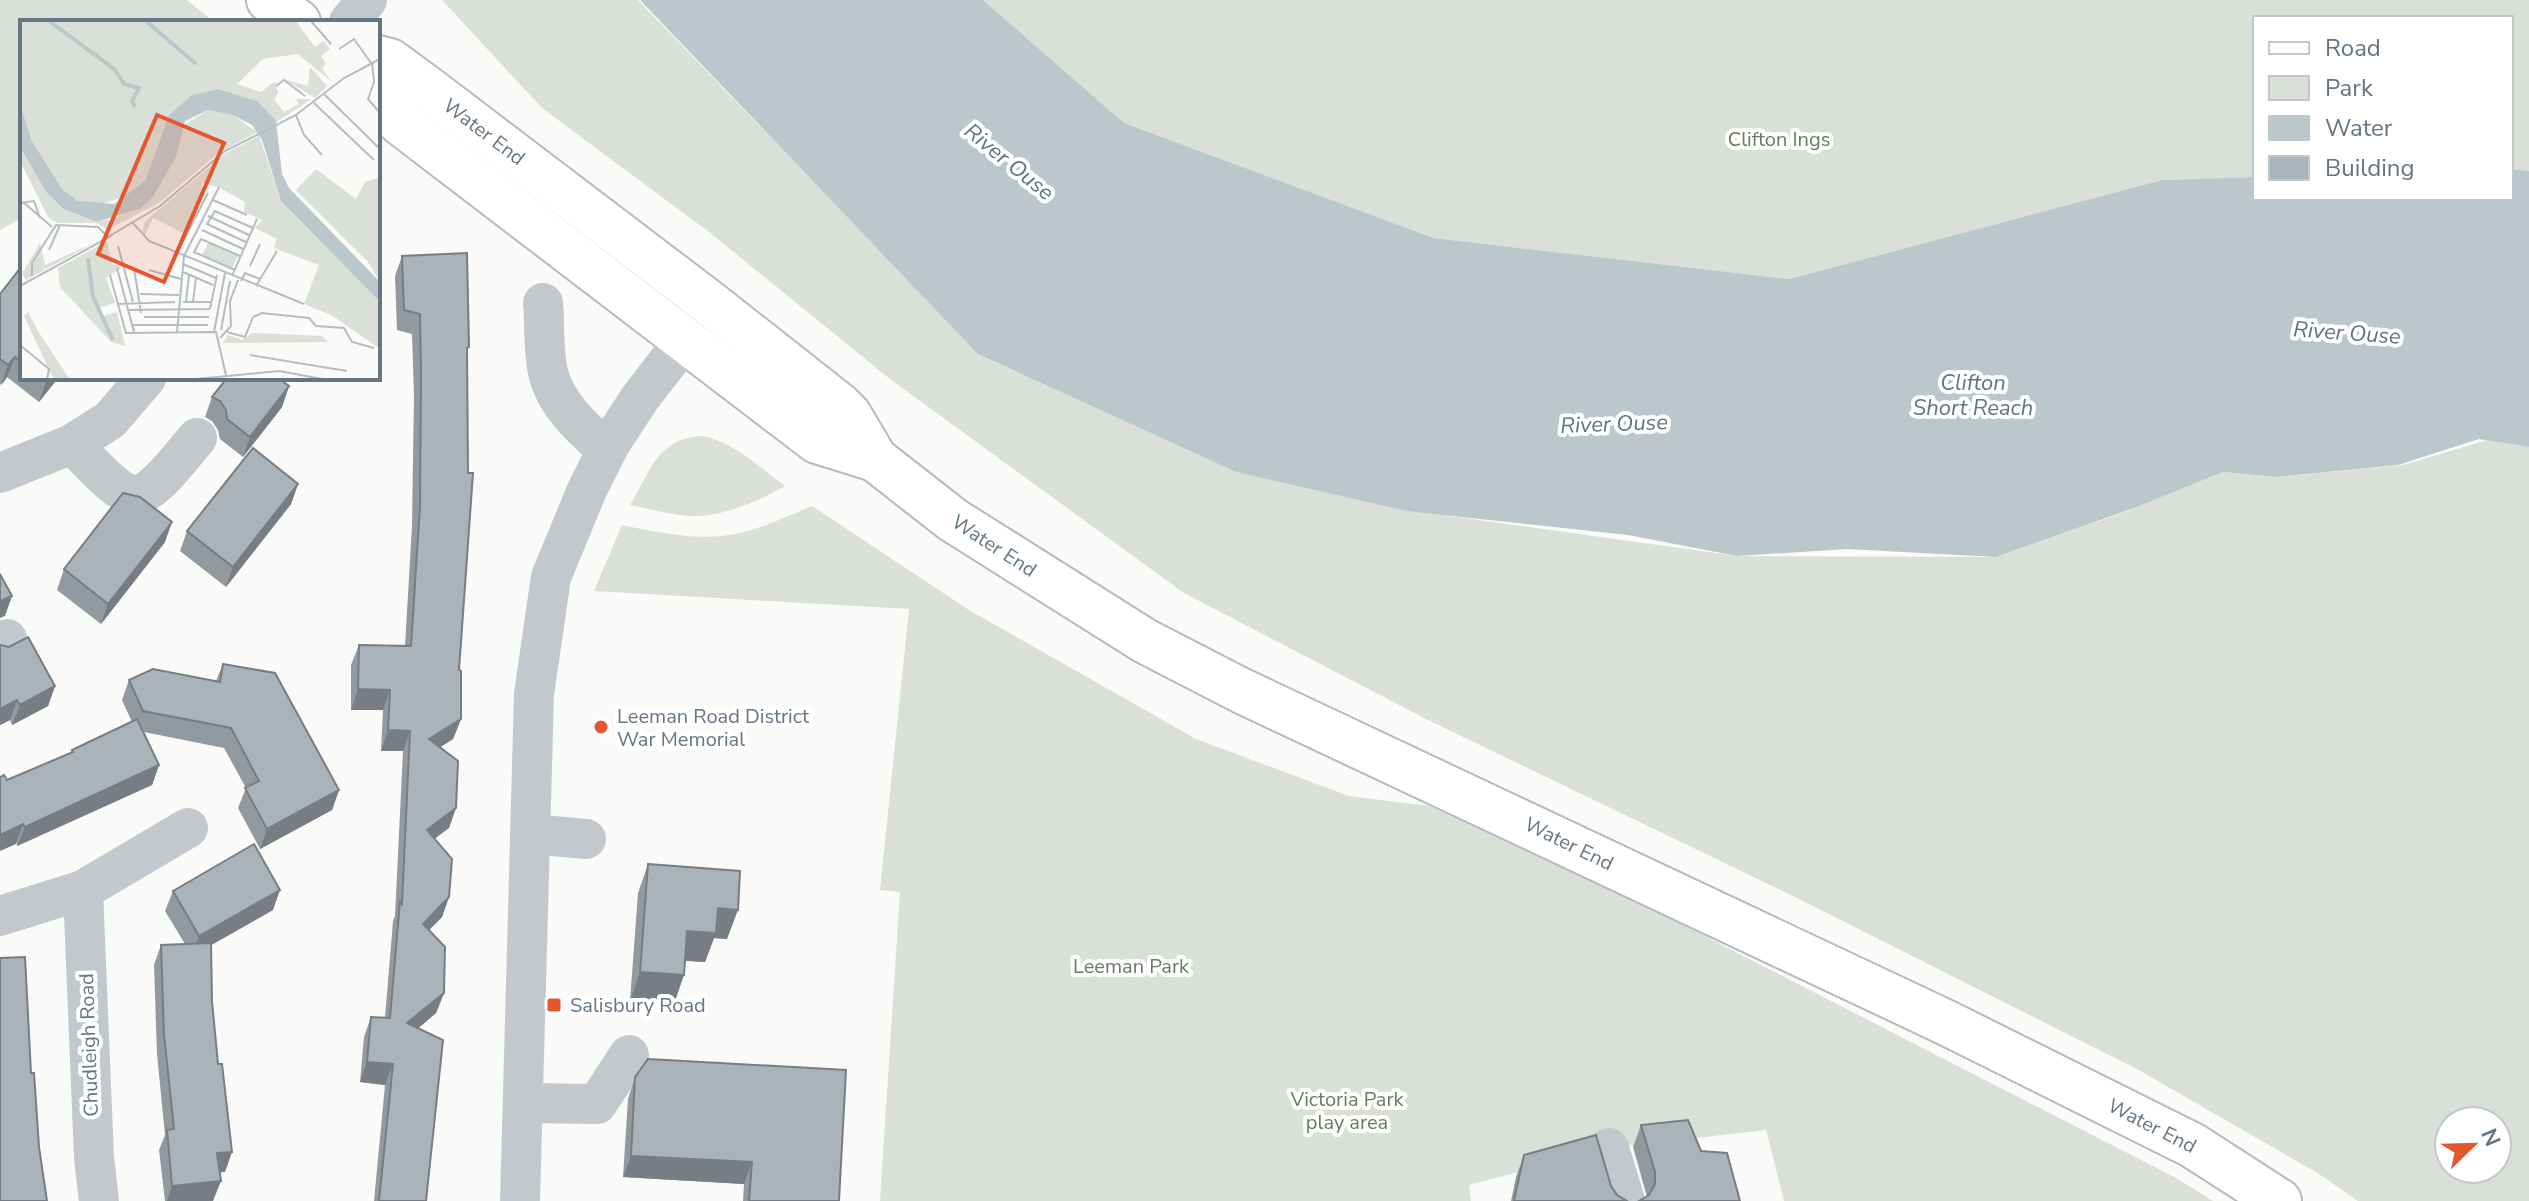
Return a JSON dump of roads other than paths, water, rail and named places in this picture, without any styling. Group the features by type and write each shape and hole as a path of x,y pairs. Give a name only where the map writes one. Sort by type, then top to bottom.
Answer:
{"main road":[{"path":"269,0 295,20"},
{"name":"Water End","path":"380,58 390,61 432,92 839,405 849,415 875,459"},
{"name":"Water End","path":"380,105 817,441 875,459 953,520 1145,641 1242,691 1960,1029 2192,1145 2279,1201"}],"street":[{"path":"351,20 367,0"},
{"path":"543,303 548,371 554,388 583,429 607,450"},
{"path":"520,1201 534,694 551,577 607,450 640,398 712,305"},
{"path":"0,473 72,444 110,420 144,380"},
{"path":"72,444 117,487 135,496 149,492 197,438"},
{"path":"0,916 83,890 188,828"},
{"path":"530,834 586,839"},
{"name":"Chudleigh Road","path":"83,890 94,1158 99,1201"},
{"path":"523,1103 597,1104 629,1055"},
{"path":"1609,1148 1625,1201"}],"water":[{"name":"Clifton Short Reach","path":"640,0 983,0 1124,123 1433,238 1789,279 2162,180 2253,177 2253,200 2513,200 2513,169 2529,171 2529,447 2479,439 2398,465 2277,477 2223,472 2137,507 1996,557 1847,549 1737,556 1628,535 1407,511 1236,472 978,354"}],"place":[{"name":"Leeman Road District War Memorial","path":"601,727"},
{"name":"Salisbury Road","path":"554,1005"}],"park label":[{"name":"Clifton Ings","path":"1779,139"},
{"name":"Leeman Park","path":"1131,966"},
{"name":"Victoria Park play area","path":"1347,1110"}],"water label":[{"name":"River Ouse","path":"1009,162"},
{"name":"River Ouse","path":"2347,333"},
{"name":"River Ouse","path":"1614,424"}]}
